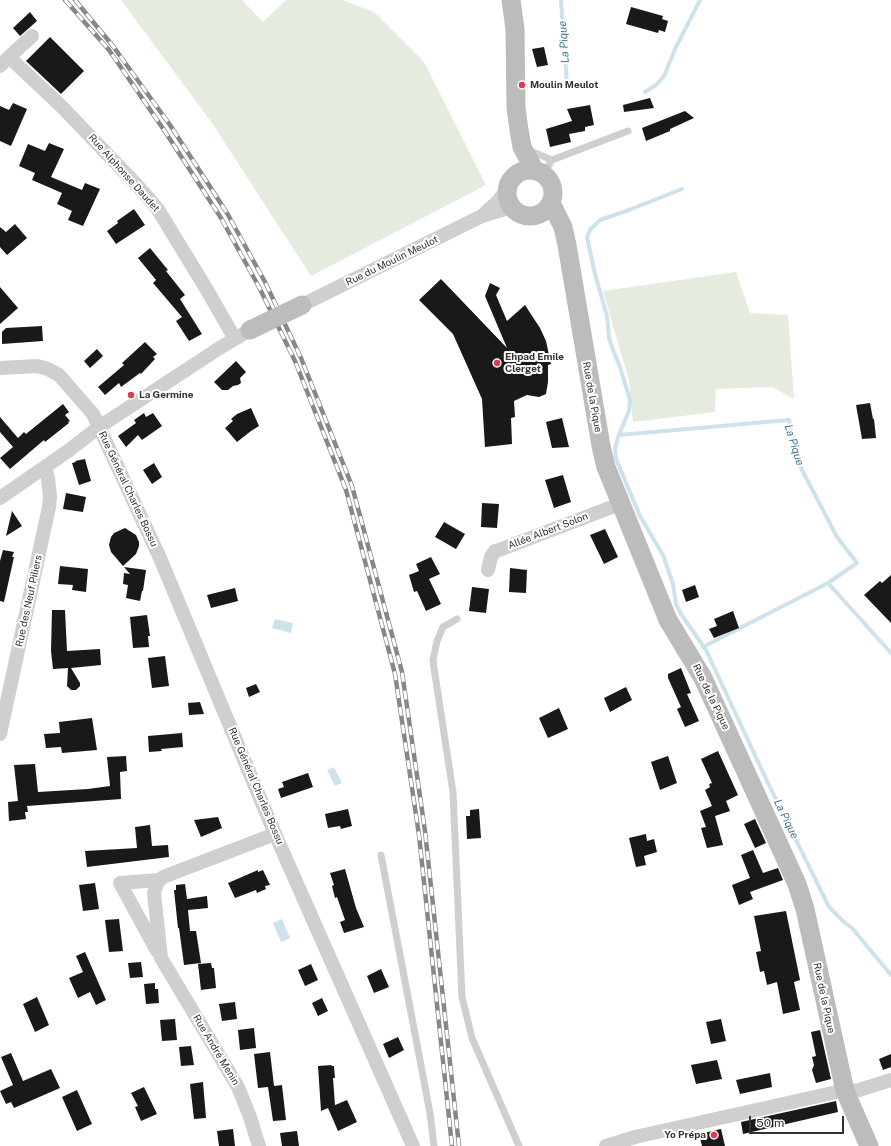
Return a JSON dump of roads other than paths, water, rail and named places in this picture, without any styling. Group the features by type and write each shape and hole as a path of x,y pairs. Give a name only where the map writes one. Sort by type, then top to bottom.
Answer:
{"street":[{"path":"511,0 515,29 516,108 522,147 531,173"},
{"path":"5,62 32,36"},
{"name":"Rue Alphonse Daudet","path":"5,62 62,107 136,184 157,208 207,290 243,334"},
{"path":"531,173 548,179 553,191 550,203 541,213 535,215 523,214 512,207 507,195 531,173"},
{"name":"Rue du Moulin Meulot","path":"482,216 531,173"},
{"name":"Rue de la Pique","path":"550,203 563,227 567,244 601,446 606,467 668,620 703,678 797,884 805,909 845,1091 869,1146"},
{"name":"Rue du Moulin Meulot","path":"302,305 482,216 512,207"},
{"path":"535,215 551,225 567,244"},
{"path":"0,498 99,427 218,348 302,305"},
{"name":"Rue Général Charles Bossu","path":"0,368 36,366 54,372 59,375 93,414 160,558 275,834 412,1146"},
{"name":"Rue des Neuf Piliers","path":"0,734 49,507 50,497 45,467"},
{"name":"Allée Albert Solon","path":"488,570 491,557 495,551 620,504"},
{"name":"Rue André Menin","path":"259,1146 250,1117 238,1087 161,958 120,883 159,880 167,875 275,834"},
{"name":"Rue André Menin","path":"159,880 154,890 154,896 161,958"},
{"path":"606,1146 635,1137 845,1091 859,1090 891,1080"}],"lane":[{"path":"531,173 628,131"},
{"path":"457,619 443,626 435,648 433,664 453,792 462,997 472,1038 519,1146"},
{"path":"381,855 430,1113 434,1146"}],"water":[{"path":"275,619 293,623 291,633 272,628"},
{"path":"334,767 342,783 335,786 327,770"},
{"path":"282,919 290,938 281,942 273,923"}],"waterway":[{"name":"La Pique","path":"561,0 567,84"},
{"path":"645,92 656,85 664,76 676,47 700,0"},
{"name":"La Pique","path":"682,189 600,220 590,230 587,237 595,274 607,316 609,338 630,400 629,411 618,437 615,449 616,459 640,516 663,555 673,584 676,604 681,614 706,650 767,781 829,907 852,928 891,975"},
{"name":"La Pique","path":"619,435 789,420 800,466 837,537 857,563 828,583 891,653"},
{"name":"La Pique","path":"703,647 828,583"}],"railway":[{"path":"65,0 109,50 164,130 221,218 259,287 295,361 346,490 395,674 419,835 452,1146"},
{"path":"75,0 113,46 170,125 227,213 265,282 301,358 352,486 402,672 425,831 459,1146"}],"place":[{"name":"Moulin Meulot","path":"522,85"},
{"name":"Ehpad Emile Clerget","path":"497,363"},
{"name":"La Germine","path":"131,395"},
{"name":"Yo Prépa","path":"714,1135"}]}
